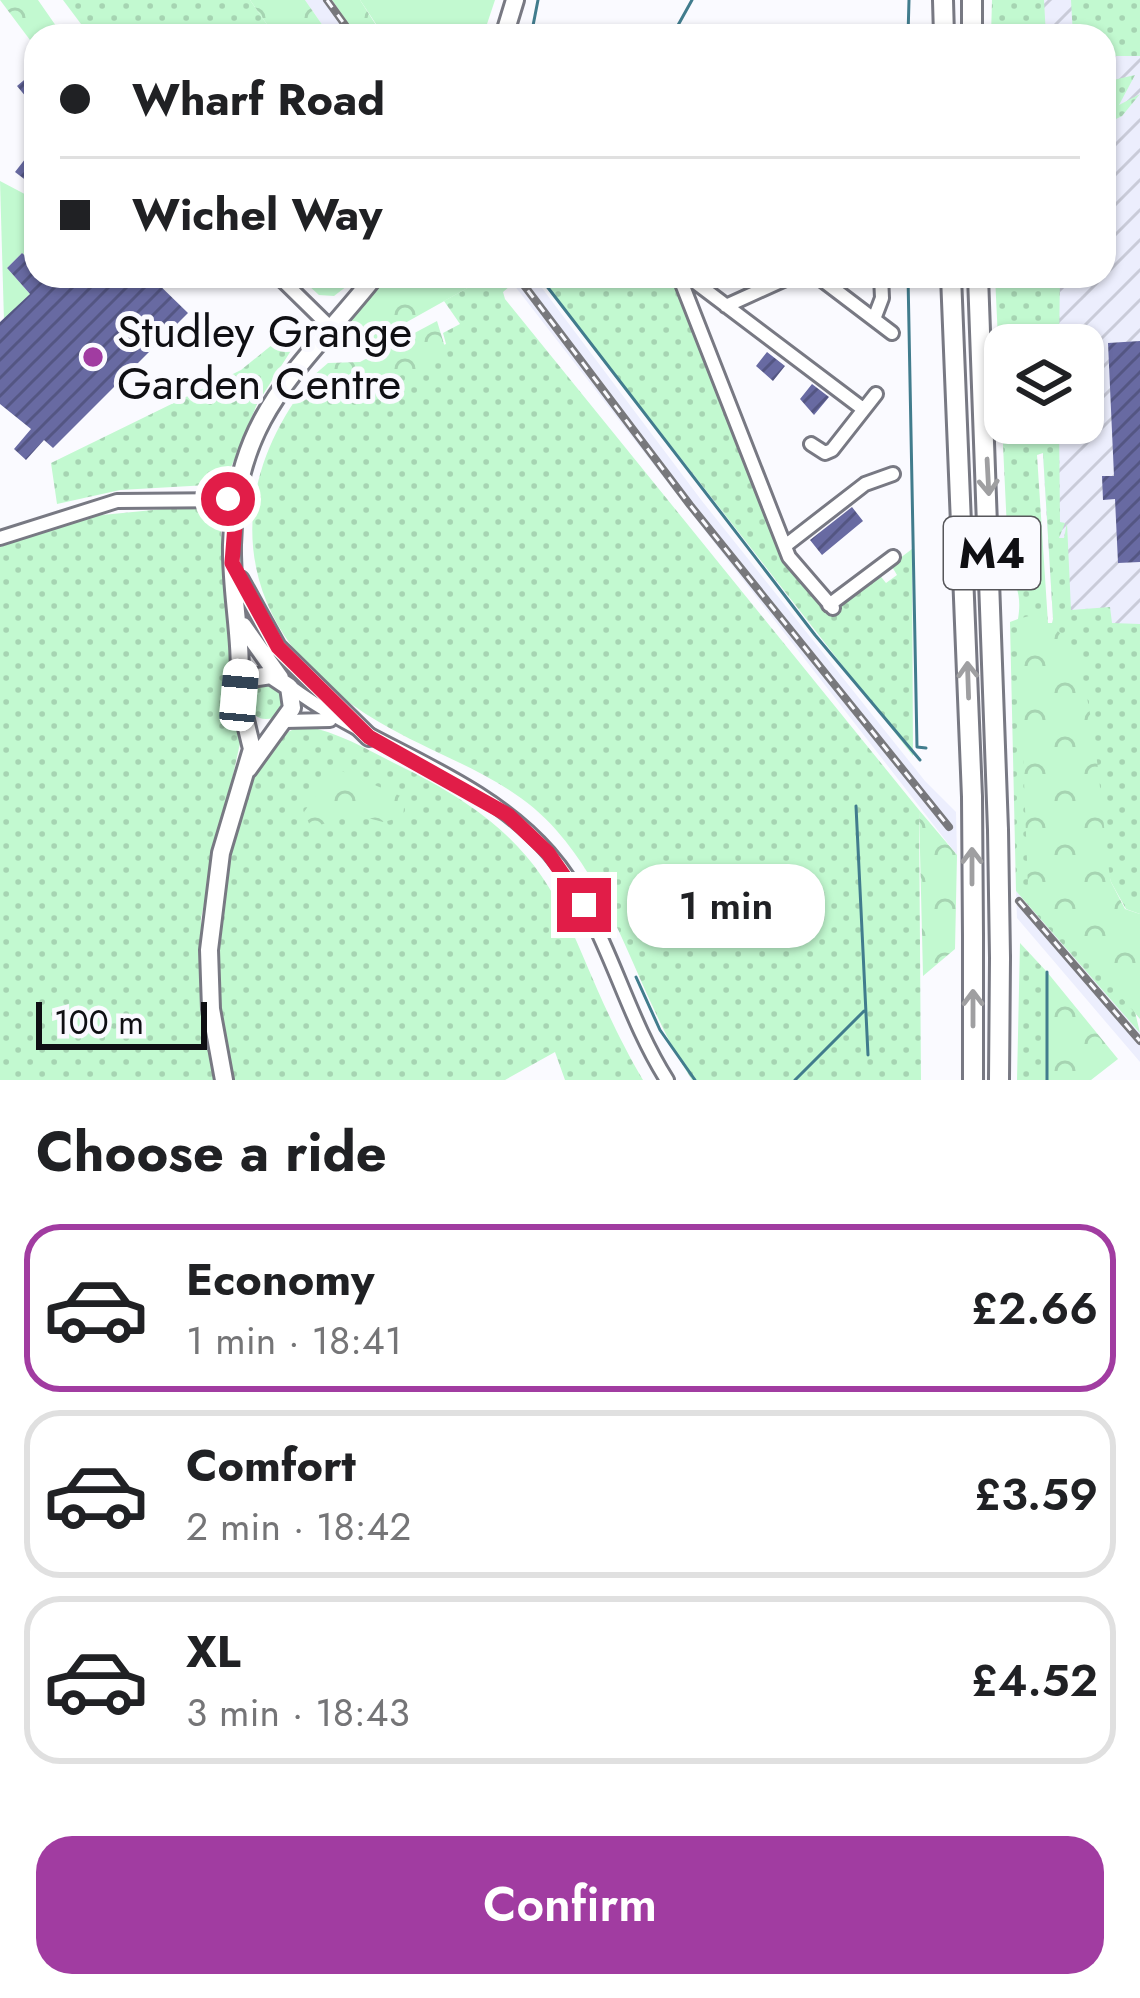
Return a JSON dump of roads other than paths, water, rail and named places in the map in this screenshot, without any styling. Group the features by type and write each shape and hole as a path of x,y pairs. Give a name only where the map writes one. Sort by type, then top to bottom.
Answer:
{"highway":[{"name":"M4","path":"951,288 972,796 973,1080"},
{"name":"M4","path":"978,288 998,830 999,1080"}],"main road":[{"path":"282,723 265,729 248,723 240,712 241,619 232,563 237,500 250,447 270,404 364,288"},
{"path":"232,563 272,641 369,737"},
{"path":"224,1080 211,1009 211,918 224,841 248,770 293,701 241,619"},
{"path":"239,695 254,676 284,682"},
{"path":"248,723 248,770"}],"street":[{"path":"290,288 330,327"},
{"path":"688,288 785,546 831,606 893,557"},
{"path":"700,288 863,410"},
{"path":"726,306 766,288"},
{"path":"833,288 892,333"},
{"path":"874,320 882,288"},
{"path":"811,445 825,453 832,450 876,394"},
{"path":"785,546 865,484 893,474"},
{"path":"0,538 75,510 128,499 237,500"},
{"path":"284,682 338,722 491,802 548,853 584,905 635,1023 667,1080"},
{"path":"282,723 311,717 338,722"}],"waterway":[{"path":"533,24 538,0"},
{"path":"679,24 692,0"},
{"path":"908,24 909,0"},
{"path":"548,288 815,635 920,760"},
{"path":"908,288 917,747 926,748"},
{"path":"856,806 868,1055"},
{"path":"1047,972 1047,1080"},
{"path":"636,977 660,1030 695,1080"},
{"path":"795,1080 864,1011"}],"railway":[{"path":"327,0 344,24"},
{"path":"526,288 690,505 949,827"},
{"path":"1019,901 1140,1041"}],"place":[{"name":"Studley Grange Garden Centre","path":"93,357"}]}
